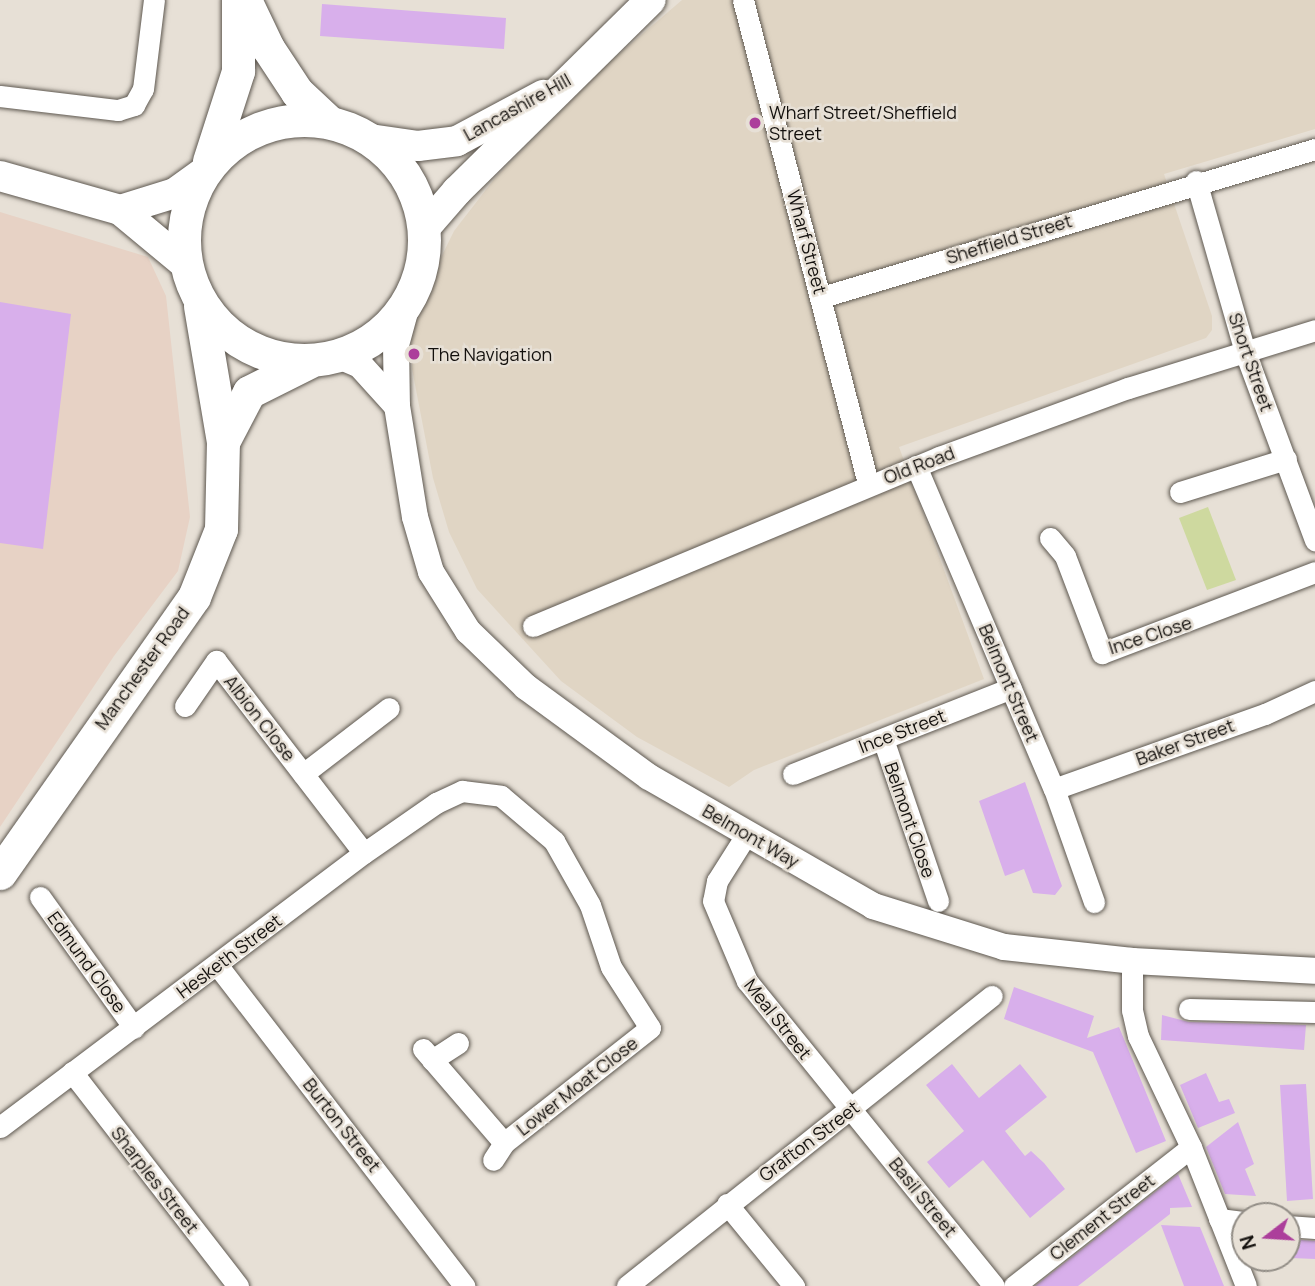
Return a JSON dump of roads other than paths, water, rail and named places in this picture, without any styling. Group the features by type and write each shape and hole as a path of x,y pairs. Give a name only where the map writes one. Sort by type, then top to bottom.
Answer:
{"main road":[{"path":"120,210 175,193 205,170 232,143 262,127 295,120 329,122 370,139 397,163 410,184 424,229 421,272 408,301 364,346 325,359 277,359 246,347 219,327 199,300 185,264 183,230 191,197 205,170 238,71 238,0"},
{"path":"245,0 268,48 297,92 329,122"},
{"name":"Lancashire Hill","path":"424,229 651,0"},
{"name":"Lancashire Hill","path":"370,139 418,146 457,141 580,72"},
{"path":"0,176 120,210 185,264"},
{"name":"Manchester Road","path":"0,873 194,597 223,519 223,442 208,334 199,300"},
{"name":"Manchester Road","path":"223,442 249,392 274,376 325,359"}],"street":[{"path":"0,96 118,110 134,105 144,89 154,0"},
{"name":"Wharf Street","path":"743,0 869,484"},
{"name":"Sheffield Street","path":"822,297 1196,181 1315,149"},
{"name":"Short Street","path":"1196,181 1245,352 1315,540"},
{"name":"Belmont Way","path":"408,301 396,345 397,406 412,505 431,572 468,631 526,687 649,777 873,906 1004,947 1132,961 1315,971"},
{"name":"Old Road","path":"533,626 916,466 1128,388 1315,330"},
{"path":"325,359 360,365 397,406"},
{"path":"1180,492 1286,459"},
{"name":"Belmont Street","path":"916,466 1054,789 1094,902"},
{"name":"Ince Close","path":"1050,538 1065,556 1102,653 1315,572"},
{"name":"Albion Close","path":"185,706 222,654 303,774 364,853"},
{"name":"Ince Street","path":"793,774 1011,688"},
{"name":"Baker Street","path":"1054,789 1265,714 1315,691"},
{"name":"Albion Close","path":"303,774 389,708"},
{"name":"Belmont Close","path":"883,738 938,901"},
{"name":"Hesketh Street","path":"0,1128 218,966 364,853 436,803 462,791"},
{"name":"Lower Moat Close","path":"458,1043 428,1054 498,1152 657,1023 611,967 590,905 554,841 501,796 462,791"},
{"name":"Meal Street","path":"741,843 717,881 713,901 719,925 747,981 853,1109"},
{"name":"Edmund Close","path":"40,897 134,1028"},
{"path":"1132,961 1132,1010 1138,1036 1191,1147 1246,1286"},
{"name":"Burton Street","path":"218,966 464,1286"},
{"name":"Grafton Street","path":"627,1286 992,996"},
{"path":"1189,1009 1315,1012"},
{"name":"Sharples Street","path":"72,1072 238,1286"},
{"name":"Basil Street","path":"853,1109 994,1286"},
{"name":"Clement Street","path":"1014,1286 1191,1147"},
{"path":"727,1204 794,1286"},
{"path":"1219,1219 1231,1220"}],"place":[{"name":"Wharf Street/Sheffield Street","path":"755,123"},
{"name":"The Navigation","path":"414,354"}]}
